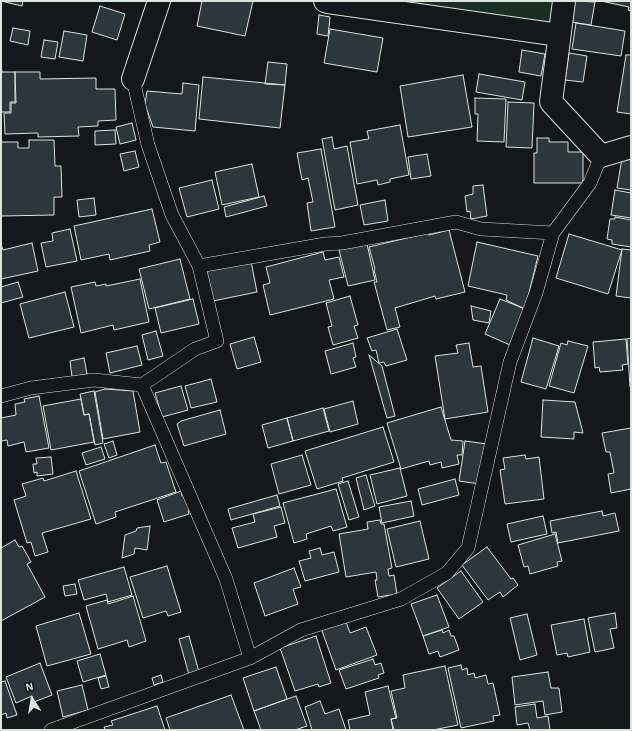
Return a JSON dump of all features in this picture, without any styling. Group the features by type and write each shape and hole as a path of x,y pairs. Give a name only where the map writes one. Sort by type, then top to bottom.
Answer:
{"street":[{"path":"133,79 158,1"},
{"path":"327,1 559,35"},
{"path":"564,1 551,102 601,156 631,147"}],"lane":[{"path":"1,396 31,388 94,380 142,386 195,349 217,341 199,266 172,215 150,152 133,79"},
{"path":"51,730 250,658 301,630 401,599 448,573 468,548 510,362 536,293 553,233 590,184 601,156"},
{"path":"199,266 325,244 342,243 456,222 481,229 553,233"},
{"path":"142,386 226,579 250,658"}],"green space":[{"path":"373,1 555,1 553,18 545,28"}],"building":[{"path":"1,1 23,1 22,6"},
{"path":"202,1 253,1 245,36 197,26"},
{"path":"574,1 595,2 591,25 571,22"},
{"path":"601,1 631,1 631,11 628,10 629,7"},
{"path":"100,6 125,14 117,40 92,32"},
{"path":"319,15 330,17 328,36 317,34"},
{"path":"576,23 625,31 621,56 572,49"},
{"path":"13,28 30,31 28,45 10,41"},
{"path":"330,29 383,38 377,72 324,63"},
{"path":"64,31 87,35 83,61 59,57"},
{"path":"44,40 58,42 55,59 41,57"},
{"path":"522,50 545,54 541,76 519,72"},
{"path":"569,53 587,56 583,82 565,80"},
{"path":"626,55 631,55 631,114 617,112"},
{"path":"268,62 287,64 285,85 265,84"},
{"path":"1,66 2,72 15,72 15,102 10,102 10,112 1,112"},
{"path":"15,72 40,72 40,79 96,78 96,89 115,89 116,120 98,121 98,126 78,127 79,136 38,137 38,133 5,134 4,113 11,113 11,103 16,103"},
{"path":"479,74 525,82 522,100 476,92"},
{"path":"463,75 472,127 408,137 400,86"},
{"path":"203,77 285,85 280,128 199,119"},
{"path":"183,83 199,85 195,131 153,127 145,104 147,91 182,94"},
{"path":"475,98 506,99 504,142 477,141 478,114 475,114"},
{"path":"508,102 534,103 532,148 506,147"},
{"path":"132,123 136,140 120,144 116,127"},
{"path":"400,125 409,175 390,179 390,182 378,185 377,180 357,184 350,142 369,139 367,131"},
{"path":"115,130 116,144 95,145 95,131"},
{"path":"332,137 334,149 347,146 358,205 335,210 322,139"},
{"path":"537,138 549,138 549,142 568,142 568,152 583,152 583,183 534,183 534,153 537,153"},
{"path":"29,140 54,140 55,166 61,166 62,197 54,197 54,215 1,216 1,142 18,142 18,148 29,148"},
{"path":"321,149 335,227 311,231 307,203 313,202 308,178 302,180 297,153"},
{"path":"135,151 139,167 124,171 120,154"},
{"path":"427,154 431,176 411,179 408,157"},
{"path":"622,158 631,160 631,190 617,188"},
{"path":"252,164 259,197 222,205 215,172"},
{"path":"212,180 219,209 187,217 179,188"},
{"path":"483,185 487,216 471,219 470,211 467,212 465,196 473,194 473,186"},
{"path":"615,190 631,193 631,218 611,215"},
{"path":"264,196 267,206 226,217 224,207"},
{"path":"94,198 96,215 79,217 77,200"},
{"path":"385,200 388,221 364,225 360,205"},
{"path":"152,209 160,242 149,245 150,251 110,260 109,254 81,260 74,226"},
{"path":"615,217 631,220 631,247 612,244 612,240 607,239 610,219 615,219"},
{"path":"70,229 77,261 46,267 41,243 53,241 52,233"},
{"path":"449,230 465,292 436,299 435,296 395,308 400,327 387,330 374,282 377,282 369,247 428,233 429,235"},
{"path":"569,234 622,250 608,294 556,278"},
{"path":"477,242 538,256 525,309 506,300 507,295 468,286"},
{"path":"32,243 38,271 1,279 1,244 3,250"},
{"path":"367,244 375,280 348,286 339,250"},
{"path":"622,249 631,250 631,298 616,296"},
{"path":"323,252 325,260 339,257 344,277 329,280 334,299 270,315 263,285 270,283 266,267"},
{"path":"180,259 190,299 149,309 139,269"},
{"path":"251,261 257,292 213,301 206,270"},
{"path":"140,279 149,322 114,330 113,325 81,333 71,287 95,282 96,286 106,284 106,286"},
{"path":"18,282 23,297 1,303 1,287"},
{"path":"65,292 74,327 29,338 20,304"},
{"path":"350,296 358,325 354,326 358,338 333,345 328,327 332,326 326,303"},
{"path":"193,299 199,324 161,333 155,308"},
{"path":"500,299 525,309 510,345 485,334"},
{"path":"471,306 491,311 489,323 473,320"},
{"path":"397,329 407,360 386,366 384,362 379,363 376,350 372,351 367,338"},
{"path":"156,331 163,356 148,360 142,335"},
{"path":"254,337 261,362 237,369 230,344"},
{"path":"533,338 559,346 546,389 521,382"},
{"path":"631,338 631,387 630,387 627,339"},
{"path":"626,339 628,364 622,365 623,370 600,372 599,367 595,368 593,342"},
{"path":"568,341 588,346 574,393 549,386 561,343 567,345"},
{"path":"353,343 356,357 353,358 356,367 331,374 325,351"},
{"path":"469,343 473,367 481,366 488,412 445,419 435,356 458,353 456,345"},
{"path":"137,346 142,365 110,373 106,353"},
{"path":"369,355 382,366 395,416 387,418"},
{"path":"84,358 87,374 72,377 70,361"},
{"path":"211,379 217,402 191,408 185,386"},
{"path":"181,386 188,410 162,417 155,393"},
{"path":"105,389 133,391 140,432 103,439 95,392"},
{"path":"94,391 103,443 95,445 89,414 84,415 80,394"},
{"path":"39,396 49,448 26,452 24,442 8,446 7,440 1,441 1,418 16,415 15,404 25,402 24,399"},
{"path":"81,399 84,415 89,414 94,442 51,450 43,406"},
{"path":"543,400 575,402 583,433 574,432 574,439 541,437"},
{"path":"353,401 358,424 330,432 324,409"},
{"path":"441,407 451,440 463,441 462,455 457,455 459,464 442,468 441,462 430,465 429,461 401,469 387,423"},
{"path":"323,408 329,431 293,441 287,418"},
{"path":"220,410 226,434 184,446 177,424 181,421"},
{"path":"287,418 293,441 268,448 262,425"},
{"path":"383,427 394,462 342,478 343,481 317,489 305,451"},
{"path":"631,428 631,489 611,493 608,474 614,473 610,452 606,452 602,433"},
{"path":"113,441 117,455 109,458 104,444"},
{"path":"465,441 487,444 480,484 459,481"},
{"path":"155,445 161,463 166,462 176,492 115,512 116,517 96,524 79,471"},
{"path":"101,447 105,459 86,465 82,453"},
{"path":"302,455 311,485 279,494 271,464"},
{"path":"525,455 526,459 539,457 544,499 505,504 500,470 505,469 503,458"},
{"path":"51,457 53,474 37,476 37,472 34,473 33,464 37,464 36,458"},
{"path":"400,468 407,496 377,504 370,475"},
{"path":"76,471 91,519 42,533 48,552 35,556 31,542 27,543 14,500 26,496 22,484 43,478 44,481"},
{"path":"366,475 375,506 364,510 356,478"},
{"path":"455,479 459,495 422,505 418,489"},
{"path":"348,481 359,517 349,520 338,484"},
{"path":"336,489 347,527 333,531 331,526 306,534 307,539 294,543 283,503"},
{"path":"181,491 182,496 185,495 191,510 188,511 189,514 164,522 157,500"},
{"path":"277,495 280,506 231,520 228,509"},
{"path":"411,501 414,516 382,523 379,507"},
{"path":"281,507 285,523 274,526 277,537 238,548 232,528 255,522 253,514"},
{"path":"602,511 603,516 615,513 619,531 558,543 556,532 552,533 550,521"},
{"path":"543,516 547,534 511,542 507,524"},
{"path":"380,520 381,524 384,524 392,568 388,569 389,576 394,575 397,594 378,597 375,580 377,580 376,572 346,577 339,534 368,529 367,522"},
{"path":"420,521 429,559 396,567 387,529"},
{"path":"150,526 147,550 135,548 134,554 122,558 125,535 136,531 137,528"},
{"path":"555,534 562,561 557,562 558,566 530,574 528,566 524,567 518,545"},
{"path":"15,540 19,547 22,546 31,562 27,564 45,597 1,621 1,548"},
{"path":"487,547 511,579 513,578 518,585 503,597 500,592 488,600 462,565"},
{"path":"320,548 322,555 334,552 339,572 305,581 299,561 311,558 309,551"},
{"path":"167,566 181,612 168,616 166,611 143,618 130,577"},
{"path":"124,567 132,595 108,602 106,594 84,600 78,580"},
{"path":"294,568 301,587 293,589 298,604 265,616 254,583"},
{"path":"461,571 483,602 459,619 437,588"},
{"path":"75,584 77,594 65,596 63,586"},
{"path":"437,595 449,627 423,636 411,604"},
{"path":"133,596 146,641 129,647 127,640 98,649 86,606 107,600 108,604"},
{"path":"79,613 91,654 47,666 36,626"},
{"path":"615,613 617,628 610,629 614,648 595,652 588,618"},
{"path":"527,614 537,655 520,660 510,618"},
{"path":"345,619 350,633 366,627 377,655 336,670 321,628"},
{"path":"584,619 590,652 568,657 567,653 557,655 551,625"},
{"path":"442,630 443,633 449,630 451,636 454,636 459,650 440,657 438,651 429,654 423,636"},
{"path":"189,636 199,672 189,675 179,639"},
{"path":"316,636 331,683 319,687 318,684 295,691 280,648"},
{"path":"100,654 106,675 83,682 77,661"},
{"path":"373,659 375,665 381,663 384,673 378,675 379,678 346,689 339,670"},
{"path":"40,663 52,695 34,702 32,696 16,703 6,677"},
{"path":"461,665 462,670 467,668 468,675 474,673 475,678 486,675 488,684 493,683 500,715 493,716 494,721 461,728 448,668"},
{"path":"445,666 458,725 433,730 394,730 391,719 397,718 391,691 405,688 403,675"},
{"path":"276,667 287,699 254,711 243,678"},
{"path":"548,672 551,688 559,688 562,712 545,715 543,701 515,705 512,677"},
{"path":"161,675 163,682 154,685 152,678"},
{"path":"106,676 109,687 101,689 98,678"},
{"path":"5,681 17,715 7,718 6,713 1,715 1,682"},
{"path":"82,685 88,710 63,717 57,691"},
{"path":"388,686 396,718 391,719 393,730 350,730 348,720 370,715 365,692"},
{"path":"231,695 244,730 170,730 166,718"},
{"path":"296,696 307,726 295,730 261,730 254,711"},
{"path":"320,701 325,714 339,709 346,730 312,730 305,707"},
{"path":"535,704 537,718 548,716 550,730 530,730 528,723 517,725 515,707"},
{"path":"157,706 165,730 105,730 104,727 113,725 111,721"}]}
